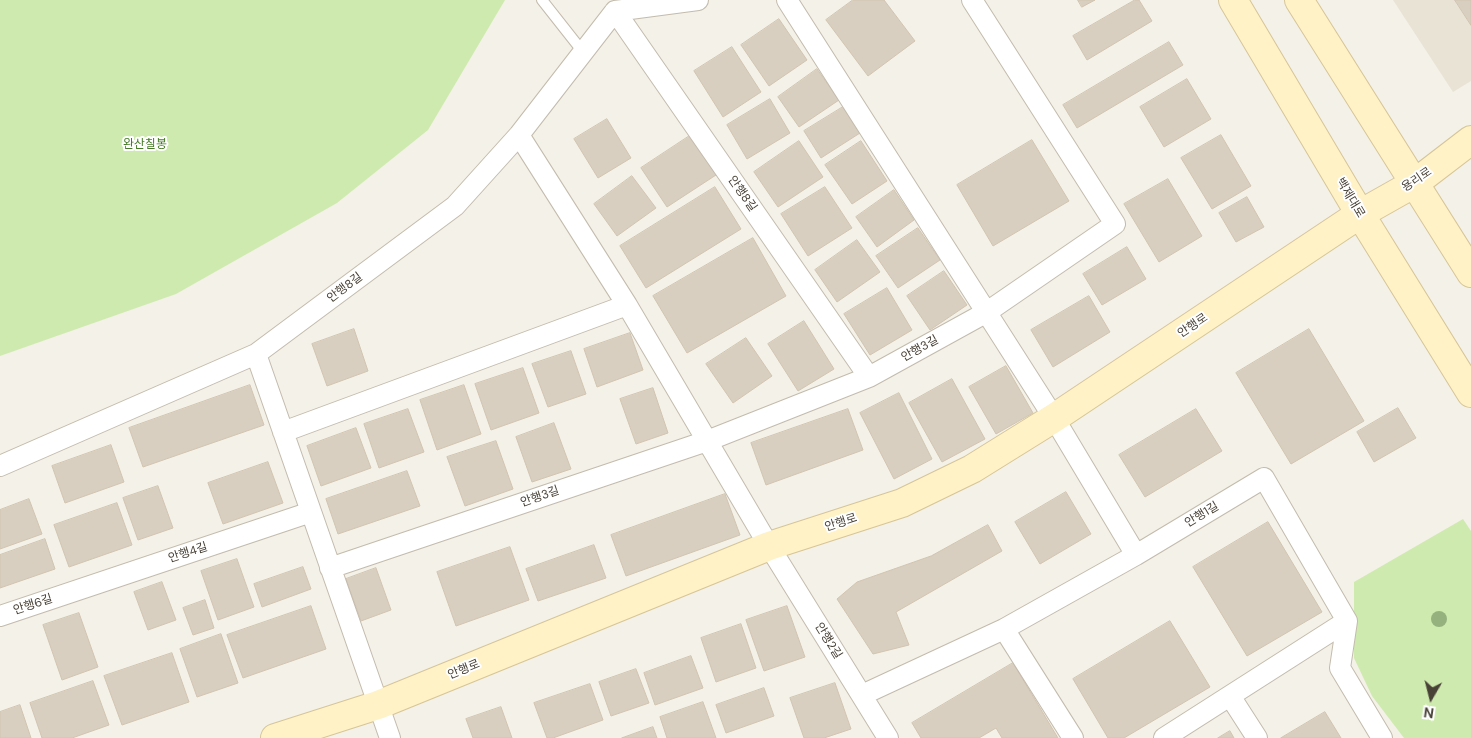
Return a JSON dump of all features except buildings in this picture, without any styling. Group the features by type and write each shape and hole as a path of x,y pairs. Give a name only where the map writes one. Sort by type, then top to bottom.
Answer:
{"street":[{"path":"615,11 698,0"},
{"path":"787,0 1054,418 1136,555 1004,629 862,696"},
{"name":"안행3길","path":"330,568 707,441 869,377 987,312 1115,224 972,0"},
{"name":"백제대로","path":"1232,0 1360,214 1471,393"},
{"path":"1300,0 1471,273"},
{"name":"안행8길","path":"0,466 256,354 454,206 519,134 615,11 869,377"},
{"path":"519,134 627,305 769,546"},
{"name":"용리로","path":"1360,214 1415,183 1471,140"},
{"name":"안행로","path":"275,738 378,705 769,546 902,503 972,469 1054,418 1360,214"},
{"path":"283,432 627,305"},
{"path":"256,354 390,738"},
{"name":"안행1길","path":"1136,555 1264,478 1347,621"},
{"name":"안행4길","path":"66,594 311,512"},
{"name":"안행2길","path":"769,546 862,696 885,737"},
{"name":"안행6길","path":"0,616 66,594"},
{"path":"1164,738 1347,621"},
{"path":"1347,621 1340,668 1382,738"},
{"path":"1004,629 1073,738"},
{"path":"1230,696 1257,738"}],"lane":[{"path":"542,0 583,52"}],"shaded area":[{"path":"1393,0 1471,0 1471,81 1453,92"}],"green space":[{"name":"완산칠봉","path":"0,0 505,0 428,130 337,203 176,294 0,356"},
{"path":"1463,519 1471,531 1471,738 1404,738 1372,696 1354,658 1354,582"}]}
